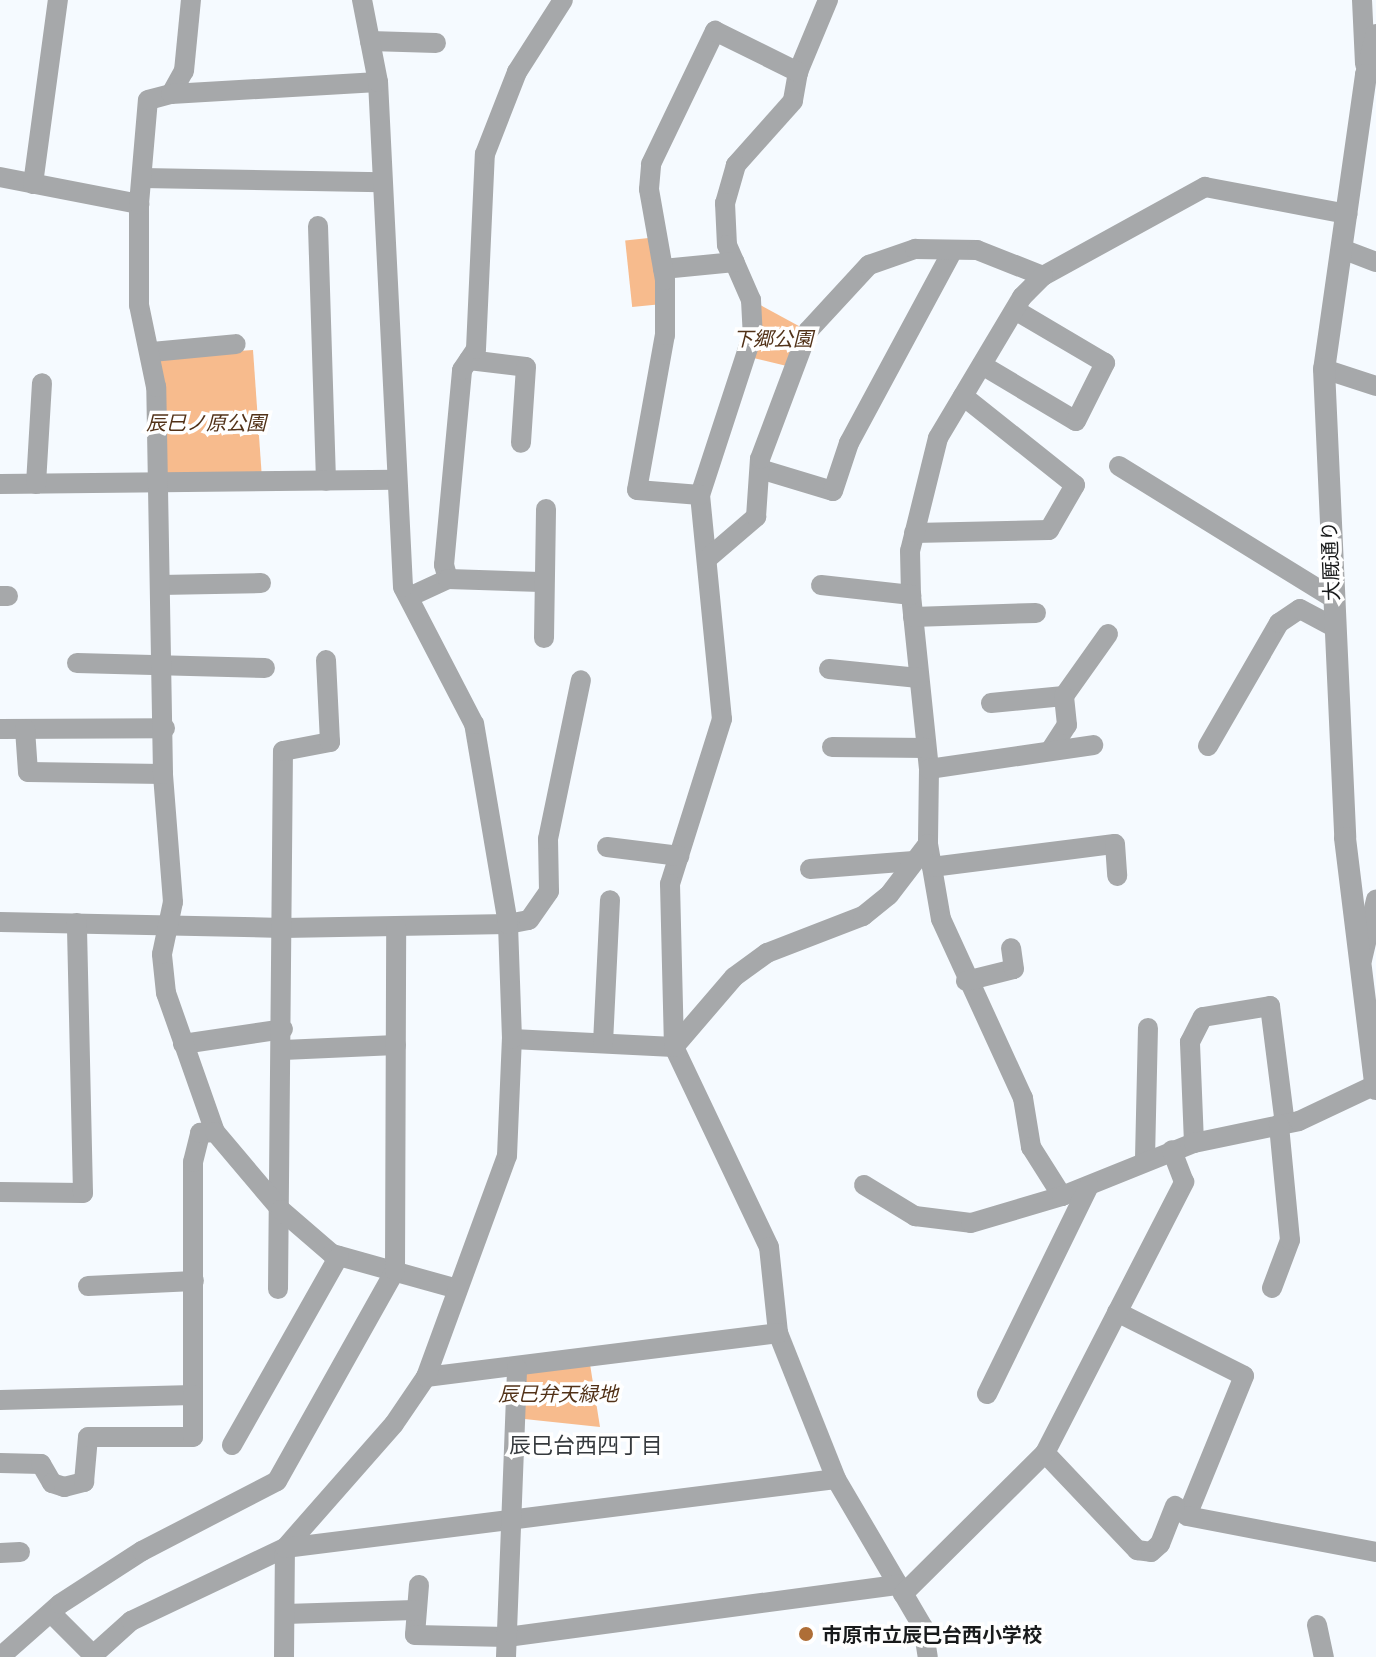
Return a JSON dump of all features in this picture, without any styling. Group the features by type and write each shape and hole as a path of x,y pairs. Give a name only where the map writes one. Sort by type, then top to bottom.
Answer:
{"street":[{"path":"33,184 58,0"},
{"path":"171,94 184,71 191,0"},
{"path":"284,1657 285,1548 394,1424 426,1377 507,1156 512,1039 508,924 474,724 403,587 394,480 378,82 362,0"},
{"path":"448,579 444,565 462,370 476,349 485,154 517,72 563,0"},
{"path":"828,0 798,72 793,101 736,165 728,187 723,222 751,300 753,333 700,495 722,719 670,884 674,1047 769,1247 778,1333 836,1479 923,1627 928,1657"},
{"path":"1362,0 1366,75"},
{"path":"700,495 637,490 665,335 663,269 649,189 651,164 715,31 798,72"},
{"name":"大厩通り","path":"1375,1087 1360,971 1332,626 1324,369 1347,214 1370,110 1366,75 1376,35"},
{"path":"370,41 436,43"},
{"path":"378,82 171,94 148,100 139,204 139,305 152,352 165,728 163,774 173,902 166,924 166,993 215,1132 281,1210 339,1256 457,1289"},
{"path":"0,177 139,204"},
{"path":"142,178 382,182"},
{"path":"1062,1196 1031,1147 1023,1098 966,981 923,864 928,844 928,758 911,595 914,533 938,438 1015,310 1043,276 1205,187 1347,214"},
{"path":"318,226 326,481"},
{"path":"707,559 756,517 760,469 808,331 869,265 915,249 977,250 1043,276"},
{"path":"1342,249 1376,262"},
{"path":"760,469 833,491 849,443 953,250"},
{"path":"663,269 735,262"},
{"path":"982,365 1076,421 1105,363 1015,310"},
{"path":"152,352 236,344"},
{"path":"469,360 526,367 521,443"},
{"path":"1324,369 1376,386"},
{"path":"36,484 42,383"},
{"path":"914,533 1049,530 1075,485 963,396"},
{"path":"1119,466 1331,597"},
{"path":"0,484 394,480"},
{"path":"544,638 541,582 546,509"},
{"path":"409,597 448,579 541,582"},
{"path":"160,585 261,583"},
{"path":"821,585 911,595"},
{"path":"1208,746 1279,623 1300,609 1332,626"},
{"path":"913,617 1036,613"},
{"path":"1050,751 1067,725 1064,696 1108,634"},
{"path":"278,1289 283,1050 283,751 330,742 326,660"},
{"path":"77,663 265,668"},
{"path":"829,669 919,678"},
{"path":"0,922 283,928 508,924 529,920 549,891 548,839 581,680"},
{"path":"991,703 1064,696"},
{"path":"0,729 165,728"},
{"path":"25,729 28,772 163,774"},
{"path":"832,747 928,758 1050,751 1093,745"},
{"path":"810,869 923,864 1115,844 1117,876"},
{"path":"607,847 679,856"},
{"path":"674,1047 734,977 767,953 863,916 923,864"},
{"path":"603,1043 610,900"},
{"path":"1360,971 1376,900"},
{"path":"0,1192 83,1193 77,923"},
{"path":"0,1657 51,1613 142,1551 277,1481 395,1271 396,927"},
{"path":"966,981 1014,969 1011,948"},
{"path":"1194,1143 1190,1042 1203,1017 1270,1006 1290,1240 1272,1288"},
{"path":"1145,1159 1148,1028"},
{"path":"183,1044 283,1029"},
{"path":"512,1039 674,1047"},
{"path":"283,1050 396,1045"},
{"path":"864,1185 915,1216 971,1223 1062,1196 1145,1159 1194,1143 1282,1125 1375,1087"},
{"path":"0,1463 41,1464 52,1483 64,1487 84,1482 88,1437 193,1437 193,1162 200,1133 215,1132"},
{"path":"419,1585 415,1635 507,1647 901,1590 1045,1453 1184,1182 1172,1150"},
{"path":"987,1394 1089,1186"},
{"path":"232,1445 339,1256"},
{"path":"88,1286 194,1281"},
{"path":"1117,1312 1244,1376 1187,1516 1376,1552"},
{"path":"426,1377 778,1333"},
{"path":"507,1647 517,1368"},
{"path":"0,1400 193,1395"},
{"path":"1045,1453 1137,1550 1151,1552 1160,1544 1175,1506"},
{"path":"51,1613 93,1657 131,1621 285,1548 511,1517 836,1479"},
{"path":"285,1614 415,1610"},
{"path":"1317,1625 1324,1657"}],"green space":[{"path":"658,237 665,304 632,307 625,240"},
{"name":"下郷公園","path":"751,300 808,331 795,368 745,356"},
{"name":"辰巳ノ原公園","path":"253,350 262,482 161,489 152,357"},
{"name":"辰巳弁天緑地","path":"589,1358 600,1427 515,1418 517,1368"}],"place":[{"name":"市原市立辰巳台西小学校","path":"806,1634"}],"district":[{"name":"辰巳台西四丁目","path":"586,1446"}]}
